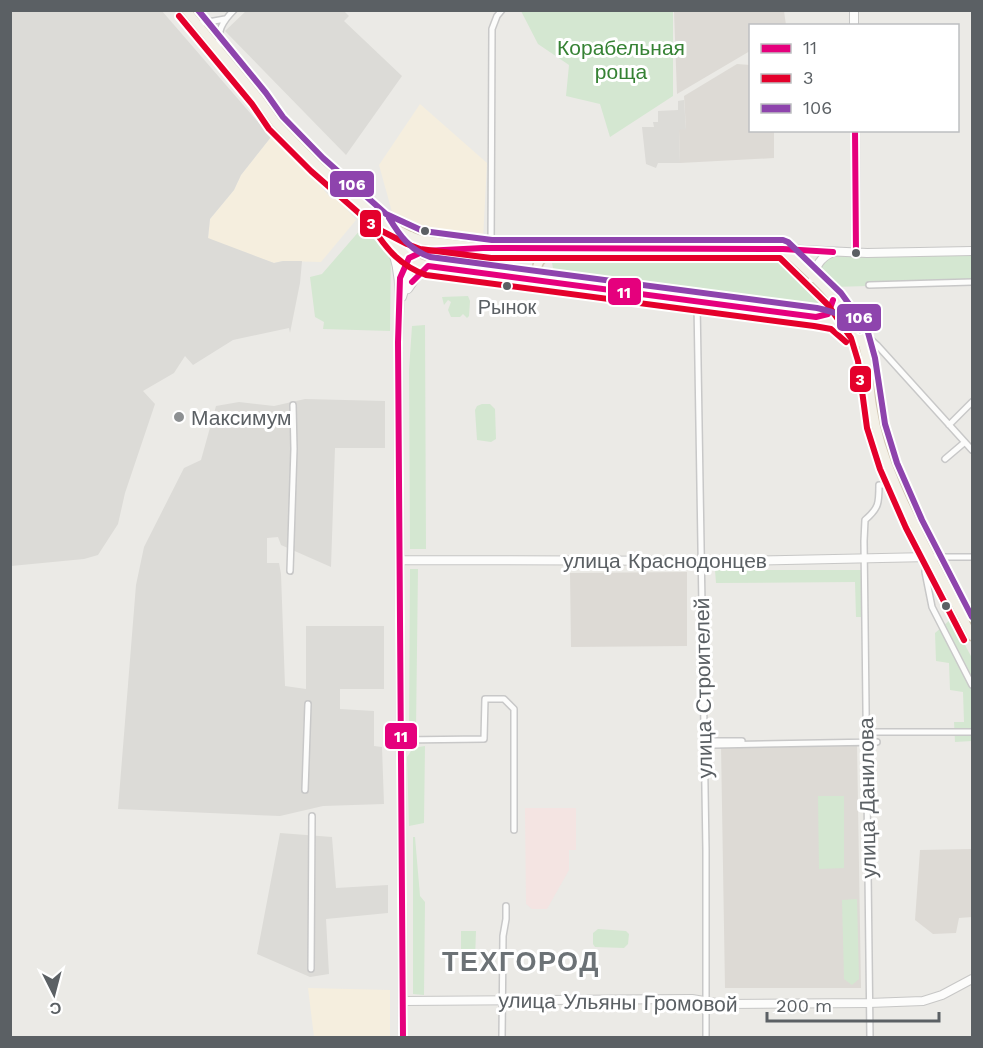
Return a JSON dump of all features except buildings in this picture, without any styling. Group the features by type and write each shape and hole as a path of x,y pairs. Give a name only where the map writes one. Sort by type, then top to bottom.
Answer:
{"main road":[{"path":"186,10 260,99 276,123 317,165 381,221 421,240 487,249"},
{"path":"855,132 856,253"},
{"path":"381,221 395,246 409,258 428,266 816,317 840,324 863,349"},
{"path":"381,221 396,255 400,278 403,1038"},
{"path":"399,307 408,277 410,236"},
{"path":"400,278 409,258 424,251 487,249 783,249 856,253 972,251"},
{"path":"550,283 543,279 538,272 537,265 541,257 552,249"},
{"path":"783,249 833,300 851,321 859,336 876,429 896,485 930,557 972,636"},
{"path":"813,278 817,265 824,256 833,252"},
{"path":"402,298 417,276 428,266"},
{"path":"816,317 824,317 829,313 833,300"},
{"name":"улица Краснодонцев","path":"400,560 700,561 930,557"},
{"name":"улица Ульяны Громовой","path":"403,1001 692,999 722,1004 869,1003 928,1000 972,979"}],"street":[{"path":"219,51 220,27 234,10"},
{"path":"487,249 492,29 502,10"},
{"path":"197,24 225,19"},
{"path":"869,285 972,282"},
{"name":"улица Строителей","path":"697,302 706,1038"},
{"path":"851,321 877,345 972,450"},
{"path":"949,424 972,402"},
{"path":"290,572 293,405"},
{"path":"945,459 965,442"},
{"name":"улица Данилова","path":"870,1038 865,520 876,510 879,485 896,485"},
{"path":"930,557 972,557"},
{"path":"925,572 934,613 972,685"},
{"path":"401,740 484,739 485,699 504,699 514,709 514,830"},
{"path":"305,790 308,704"},
{"path":"866,732 972,732"},
{"path":"704,741 877,742"},
{"path":"713,745 867,741"},
{"path":"311,969 312,816"},
{"path":"502,1038 503,936 506,906"}],"shaded area":[{"path":"11,10 162,11 271,137 241,175 234,190 210,219 208,238 274,263 302,261 290,333 289,328 233,340 193,365 185,356 174,373 143,391 155,404 125,493 118,524 98,555 84,559 11,566"},
{"path":"246,11 344,11 349,16 344,21 402,76 346,155 225,31"},
{"path":"674,11 784,11 786,24 749,24 749,52 677,94"},
{"path":"737,64 749,65 749,132 774,132 774,158 680,163 679,130 686,129 684,96"},
{"path":"684,100 686,130 679,130 680,163 658,163 656,168 646,164 642,127 654,127 653,122 658,122 658,111 678,110 678,101"},
{"path":"420,104 487,163 483,239 437,233 392,212 379,165"},
{"path":"271,137 330,197 338,199 356,220 321,262 283,261 274,263 208,239 210,219 234,190 241,175"},
{"path":"305,399 385,401 385,448 335,448 331,567 281,545 278,537 267,538 267,563 279,563 281,574 285,686 306,689 306,626 384,626 384,689 340,689 340,709 374,711 374,746 382,747 384,804 323,806 280,816 118,809 136,585 144,547 184,468 201,460 216,406 239,402 274,406"},
{"path":"687,572 687,646 571,647 570,573"},
{"path":"857,743 861,988 725,988 721,745"},
{"path":"525,808 576,808 576,850 569,850 569,870 547,909 532,909 526,904"},
{"path":"280,833 332,837 336,888 388,885 388,913 326,919 329,974 310,977 257,954"},
{"path":"972,849 972,917 959,918 956,933 933,934 915,920 920,850"},
{"path":"308,988 390,990 390,1037 314,1037"}],"green space":[{"name":"Корабельная роща","path":"521,11 673,11 673,96 610,137 600,104 566,96 569,65 538,44"},
{"path":"361,229 391,253 390,331 323,329 324,322 315,317 310,277 322,274"},
{"path":"972,253 972,283 833,287 820,273 820,265 834,256"},
{"path":"783,256 825,301 826,305 822,312 555,278 551,258"},
{"path":"468,296 469,316 467,318 463,314 460,317 451,317 448,310 451,302 448,300 444,305 442,297"},
{"path":"425,325 426,549 410,549 409,370 412,326"},
{"path":"482,404 490,404 495,409 496,439 491,442 477,440 475,410"},
{"path":"410,569 418,569 416,729 409,726"},
{"path":"715,570 861,570 862,617 856,617 855,582 716,583"},
{"path":"951,619 972,658 972,741 955,742 954,722 964,722 963,692 950,690 949,663 936,661 935,633"},
{"path":"425,746 424,823 409,826 407,757 413,748"},
{"path":"818,796 844,796 844,868 819,869"},
{"path":"413,837 415,837 420,896 425,902 424,995 413,994"},
{"path":"857,899 859,979 852,985 844,979 842,900"},
{"path":"598,929 626,931 629,934 628,944 624,948 595,947 593,933"},
{"path":"461,931 476,931 475,960 461,960"}],"transit line":[{"name":"106","path":"198,10 283,117 323,158 386,214 423,231 492,240 783,240 788,242 841,293 867,329 875,358 885,424 897,463 922,520 972,617"},
{"name":"3","path":"179,16 252,104 269,129 311,171 376,228 407,244 420,249 491,258 780,258 828,305 851,338 858,361 867,428 880,469 906,528 964,640"},
{"name":"11","path":"855,132 856,253"},
{"name":"106","path":"389,218 406,242 430,257 817,308 841,315 860,330"},
{"name":"3","path":"373,228 395,256 409,267 426,275 814,326 831,329 846,342"},
{"name":"11","path":"403,1038 398,342 400,278 409,258 424,251 483,248 783,249 833,252"},
{"name":"11","path":"412,282 428,266 816,317 828,314 833,300"}],"place":[{"name":"Рынок","path":"507,286"},
{"name":"Максимум","path":"179,417"}],"district":[{"name":"ТЕХГОРОД","path":"521,962"}]}
